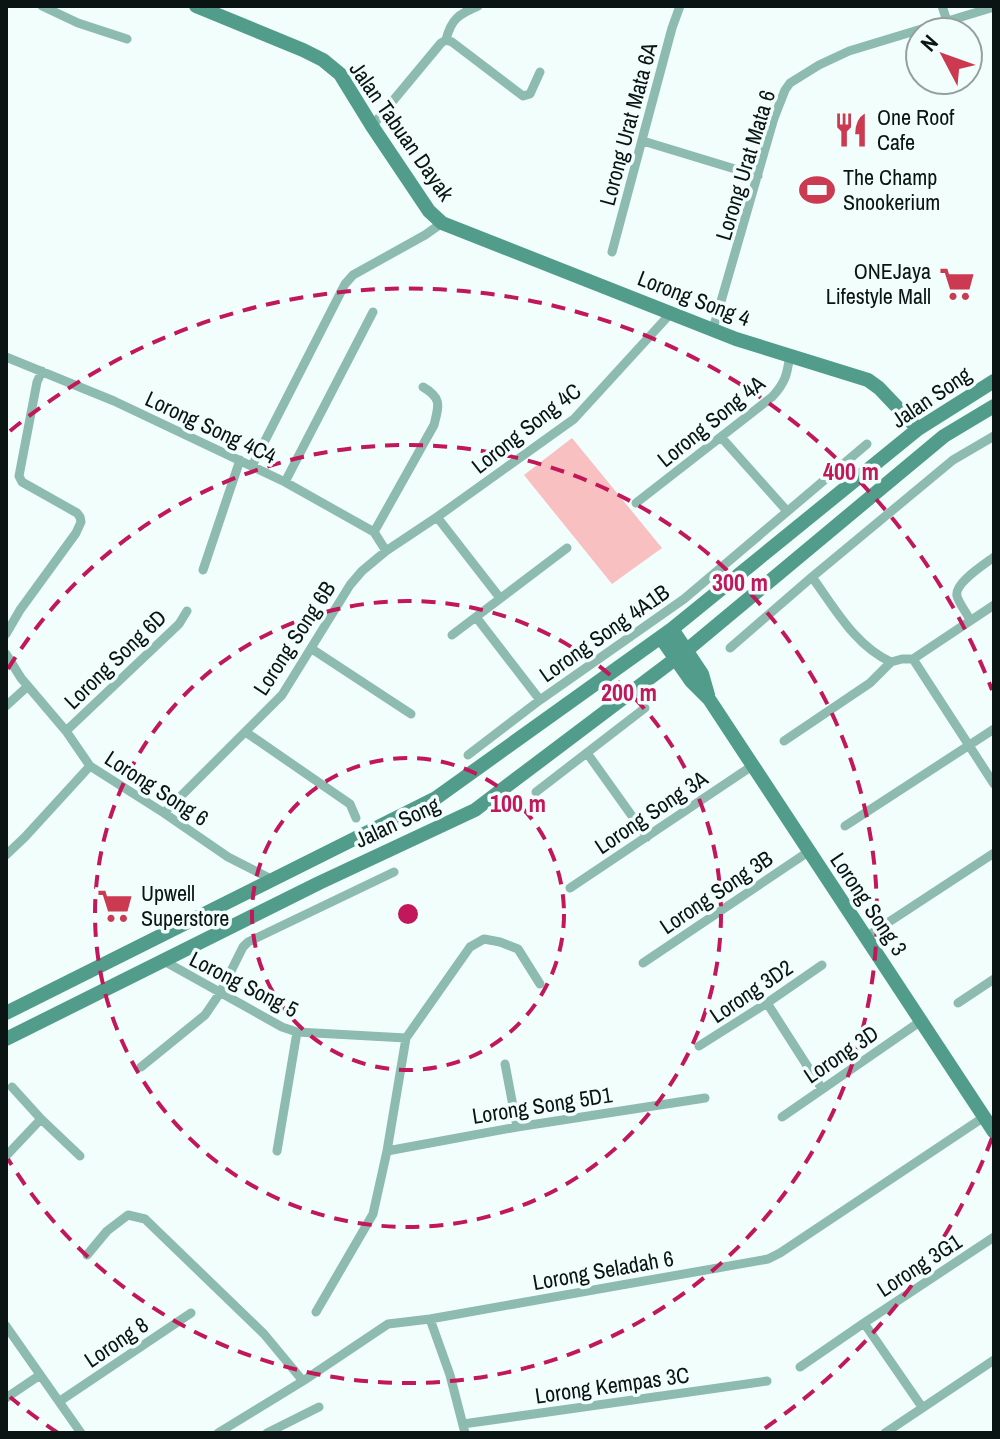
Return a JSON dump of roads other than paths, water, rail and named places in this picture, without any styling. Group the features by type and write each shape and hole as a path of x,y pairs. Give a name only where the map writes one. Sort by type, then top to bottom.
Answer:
{"main road":[{"name":"Jalan Tabuan Dayak","path":"196,6 323,60 340,74 429,211 442,223"},
{"name":"Lorong Song 4","path":"442,223 736,339 873,383 918,429"},
{"name":"Jalan Song","path":"6,1013 436,798 666,634 918,429 994,381"},
{"name":"Jalan Song","path":"6,1039 319,883 475,810 681,655 944,436 994,406"},
{"name":"Lorong Song 3","path":"666,634 681,655 691,681 709,699 994,1132"},
{"path":"273,880 290,886 319,883"},
{"path":"135,949 155,951 164,961"}],"street":[{"path":"42,6 78,23 127,39"},
{"path":"372,126 446,40 453,20 478,6"},
{"name":"Lorong Urat Mata 6A","path":"612,252 680,6"},
{"name":"Lorong Urat Mata 6","path":"964,16 994,7"},
{"name":"Lorong Urat Mata 6","path":"713,329 778,104 785,90 790,83 842,54 904,35"},
{"path":"446,40 523,96 530,94 540,72"},
{"path":"643,141 758,176"},
{"path":"252,466 345,284 353,275 442,223"},
{"path":"285,482 373,312"},
{"name":"Lorong Song 4C","path":"386,551 574,419 671,313"},
{"name":"Lorong Song 4A","path":"636,503 772,397 786,378 790,355"},
{"name":"Lorong Song 4C4","path":"6,357 114,401 285,482 374,532 386,551"},
{"path":"6,634 81,522 77,513 22,482 19,476 37,382 42,371"},
{"path":"374,532 434,425 438,400 423,387"},
{"path":"730,648 953,460 994,436"},
{"path":"721,437 787,511"},
{"name":"Lorong Song 4A1B","path":"468,755 540,700 684,599 867,444"},
{"path":"203,570 240,460"},
{"path":"437,517 500,598"},
{"path":"452,635 567,548"},
{"name":"Lorong Song 6B","path":"164,813 282,695 355,578 386,551"},
{"path":"970,620 957,596 957,588 994,557"},
{"path":"812,577 852,631 876,654 891,662"},
{"path":"784,741 870,683 891,662 913,659 994,605"},
{"name":"Lorong Song 6D","path":"66,731 179,624 187,611"},
{"path":"476,617 540,700"},
{"path":"312,649 411,714"},
{"name":"Lorong Song 6","path":"6,654 90,766 228,857 273,880"},
{"path":"913,659 994,784"},
{"path":"6,706 28,686"},
{"path":"536,792 645,708"},
{"path":"845,826 994,729"},
{"path":"247,733 350,804 356,818"},
{"path":"587,753 647,837"},
{"path":"6,855 90,766"},
{"name":"Lorong Song 3A","path":"570,888 752,766"},
{"name":"Lorong Song 3B","path":"643,963 808,852"},
{"path":"866,937 994,853"},
{"path":"141,1067 205,1015 248,942 394,872"},
{"path":"316,1312 373,1214 406,1038 470,947 484,939 518,949 540,984"},
{"name":"Lorong Song 5","path":"164,961 282,1027 297,1032 406,1038"},
{"name":"Lorong 3D2","path":"699,1046 822,965"},
{"path":"958,1003 994,979"},
{"path":"767,1003 822,1089"},
{"name":"Lorong 3D","path":"782,1117 921,1021"},
{"path":"277,1151 297,1032"},
{"path":"505,1064 517,1127"},
{"path":"12,1087 80,1156"},
{"name":"Lorong Song 5D1","path":"387,1151 705,1098"},
{"name":"Lorong Seladah 6","path":"218,1433 388,1324 768,1259 984,1117"},
{"path":"6,1156 41,1119"},
{"path":"87,1255 107,1231 128,1215 145,1219 264,1334 303,1381"},
{"name":"Lorong 3G1","path":"800,1367 994,1237"},
{"name":"Lorong 8","path":"60,1401 191,1313"},
{"path":"430,1319 450,1375 464,1429"},
{"name":"Lorong 3G1","path":"864,1323 922,1407"},
{"path":"6,1326 81,1433"},
{"path":"885,1433 994,1360"},
{"path":"6,1398 40,1375"},
{"name":"Lorong Kempas 3C","path":"464,1429 767,1381"},
{"path":"267,1433 319,1407"}],"place":[{"name":"One Roof Cafe","path":"851,130"},
{"name":"The Champ Snookerium","path":"817,190"},
{"name":"ONEJaya Lifestyle Mall","path":"957,284"},
{"name":"Upwell Superstore","path":"115,906"}]}
